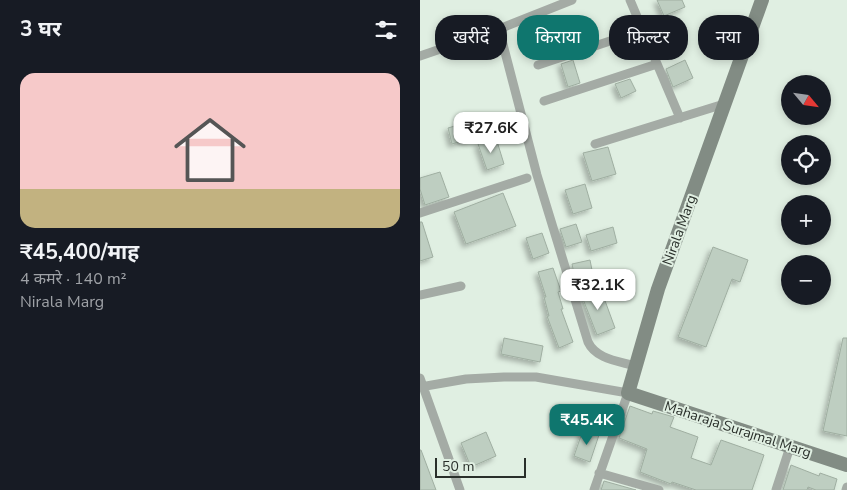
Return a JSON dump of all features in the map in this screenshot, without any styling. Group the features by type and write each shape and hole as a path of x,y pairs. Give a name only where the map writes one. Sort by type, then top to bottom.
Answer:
{"street":[{"path":"507,26 572,0"},
{"path":"630,0 636,15"},
{"name":"Nirala Marg","path":"594,490 628,393 658,289 762,0"},
{"path":"538,65 609,41"},
{"path":"420,56 435,51"},
{"path":"507,60 537,175 591,350 603,357 635,366"},
{"path":"655,60 680,118"},
{"path":"544,100 657,64"},
{"path":"595,144 724,104"},
{"path":"420,213 527,178"},
{"path":"420,295 461,286"},
{"path":"460,490 421,384 466,379 536,377 628,393"},
{"name":"Maharaja Surajmal Marg","path":"628,393 847,465"},
{"path":"776,490 790,447"},
{"path":"600,473 658,490"}],"building":[{"path":"657,0 682,0 685,7 664,15"},
{"path":"573,60 580,83 568,87 561,64"},
{"path":"685,60 693,78 673,87 666,69"},
{"path":"630,79 636,91 621,98 615,84"},
{"path":"465,123 469,139 452,144 448,128"},
{"path":"496,138 504,164 487,170 478,144"},
{"path":"608,147 616,174 592,181 583,153"},
{"path":"440,172 449,197 425,205 420,189 420,178"},
{"path":"585,184 592,208 573,214 565,190"},
{"path":"503,193 516,226 466,244 454,212"},
{"path":"420,222 422,222 433,257 420,261"},
{"path":"576,224 582,242 566,247 560,229"},
{"path":"613,227 617,243 591,251 586,235"},
{"path":"542,233 549,253 533,259 526,238"},
{"path":"713,247 748,260 740,282 732,279 706,347 678,337"},
{"path":"590,260 592,270 574,274 572,264"},
{"path":"553,268 561,291 558,292 563,309 561,309 573,342 559,348 547,316 549,316 544,297 546,297 538,272"},
{"path":"600,287 615,328 597,335 581,294"},
{"path":"504,338 543,346 540,362 501,354"},
{"path":"843,338 847,338 847,436 823,431"},
{"path":"630,406 652,414 653,411 674,417 670,427 698,437 691,458 711,465 721,440 764,455 752,490 696,490 672,482 671,484 640,472 647,449 619,438"},
{"path":"583,430 599,435 590,462 574,456"},
{"path":"486,432 496,456 471,467 461,443"},
{"path":"421,450 436,490 420,490"},
{"path":"791,465 819,476 820,473 837,479 834,490 816,490 808,487 807,490 783,490"},
{"path":"604,481 636,490 601,490"}]}
